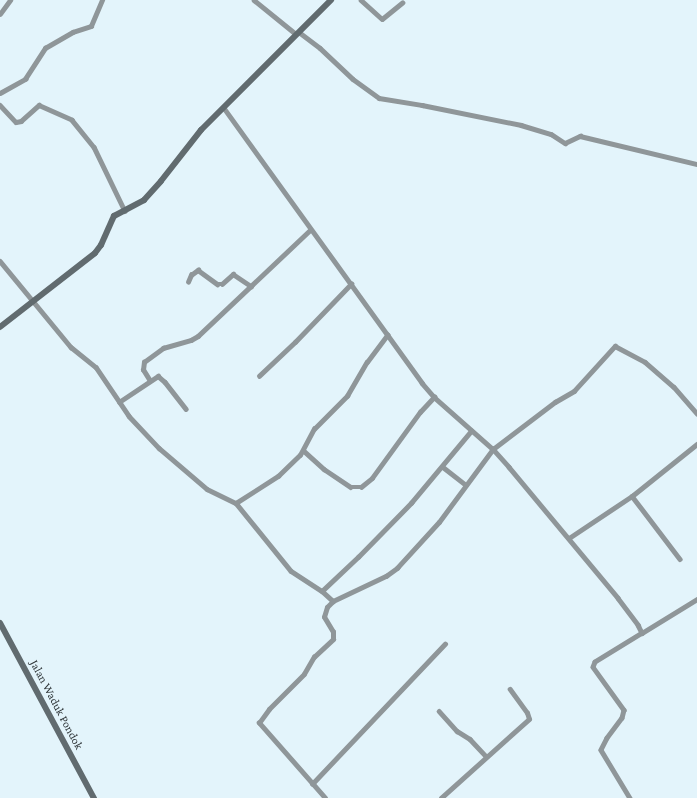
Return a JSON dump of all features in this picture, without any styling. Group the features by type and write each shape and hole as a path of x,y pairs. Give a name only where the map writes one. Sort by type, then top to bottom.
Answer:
{"street":[{"path":"0,14 10,0"},
{"path":"0,93 25,79 45,48 78,30 90,26 102,0"},
{"path":"254,0 379,98 521,125 551,134 565,143 580,136 697,164"},
{"path":"0,327 96,253 114,216 144,200 201,130 330,0"},
{"path":"361,0 382,19 402,3"},
{"path":"0,105 16,122 21,121 39,105 72,120 94,148 125,211"},
{"path":"224,108 310,230 434,397 492,449 569,538 618,598 642,633"},
{"path":"150,381 143,370 144,362 163,348 198,336 310,230"},
{"path":"0,261 76,352 96,367 119,402 159,448 193,479 212,492 236,503 285,565 291,571 322,591 333,601"},
{"path":"188,282 191,276 198,270 217,284 222,284 233,274 251,286"},
{"path":"259,376 295,342 351,284"},
{"path":"236,503 278,476 304,451 314,429 346,396 367,362 388,336"},
{"path":"325,798 259,723 269,709 304,674 314,657 333,639 333,632 323,614 333,601 386,576 397,568 439,522 492,449 555,402 574,391 615,346 645,362 674,387 697,413"},
{"path":"119,402 156,376 160,377 186,409"},
{"path":"304,451 324,469 351,487 361,487 372,478 420,412 434,397"},
{"path":"322,591 358,558 411,503 471,431"},
{"path":"569,538 632,496 697,444"},
{"path":"443,466 466,485"},
{"path":"632,496 680,560"},
{"path":"630,798 601,750 604,743 622,718 624,710 594,671 594,664 697,599"},
{"name":"Jalan Waduk Pondok","path":"0,623 94,798"},
{"path":"312,784 444,644"},
{"path":"441,798 529,718 510,690"},
{"path":"439,711 457,730 470,739 486,756"}]}
